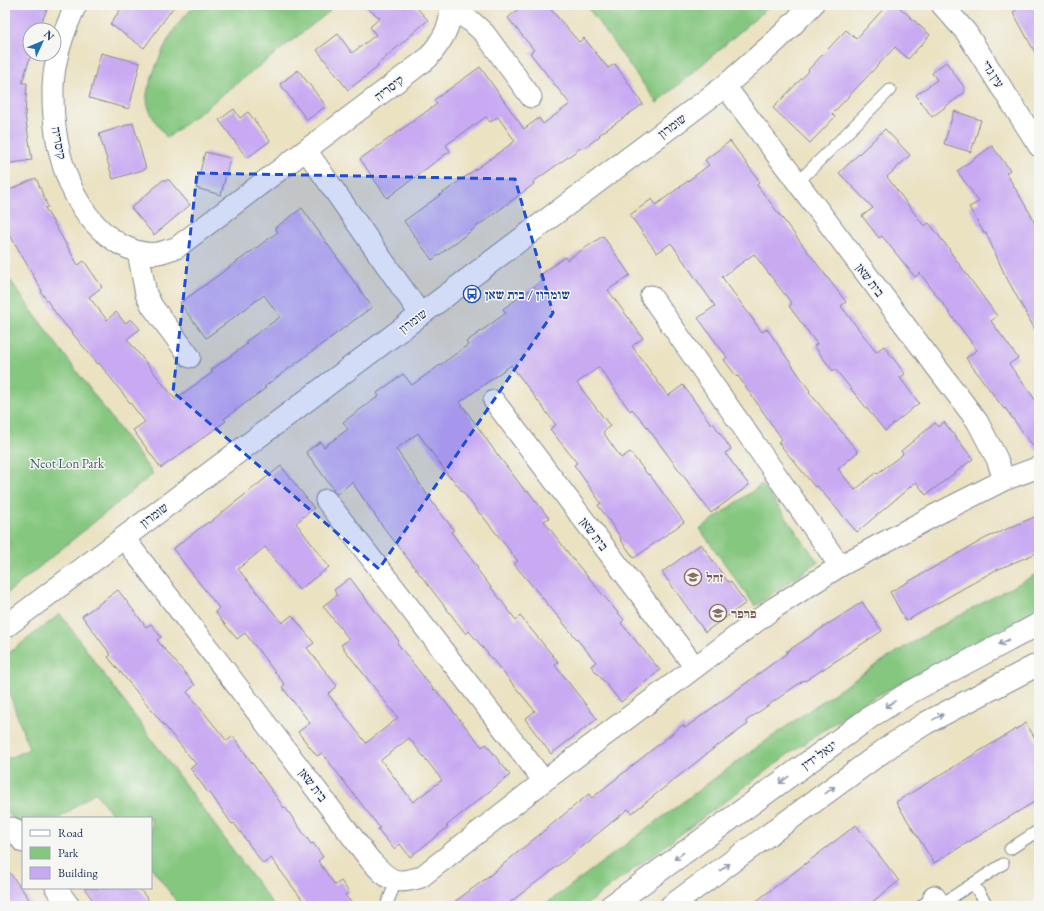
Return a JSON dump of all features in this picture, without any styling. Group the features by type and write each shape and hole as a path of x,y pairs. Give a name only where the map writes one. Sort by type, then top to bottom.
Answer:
{"street":[{"name":"קיסריה","path":"76,5 65,28 53,86 55,122 60,153 68,182 96,226 108,237 122,246 138,252 158,253 176,248 428,58 447,31 450,7 472,22 485,34 531,97"},
{"name":"שומרון","path":"5,627 725,86 777,40 812,5"},
{"name":"עין גדי","path":"942,5 966,32 1039,146"},
{"name":"בית שאן","path":"725,86 977,421 997,459 1004,480"},
{"path":"306,150 421,315"},
{"path":"138,252 146,294 152,306 190,358"},
{"path":"651,296 840,566"},
{"name":"בית שאן","path":"494,401 695,668"},
{"path":"396,882 407,882 421,877 544,781 774,608 840,566 937,514 1004,480 1039,467"},
{"path":"326,500 544,781"},
{"name":"בית שאן","path":"124,538 370,860 381,872 396,882"},
{"name":"יגאל ידין","path":"611,906 873,715 909,693 1039,624"},
{"path":"671,906 893,744 940,716 1039,664"},
{"path":"57,889 70,906"}],"lane":[{"path":"797,183 890,90"},
{"path":"1010,850 1039,830"},
{"path":"934,903 973,884 1003,864"},
{"path":"386,906 396,882"},
{"path":"973,884 988,906"}],"highlighted area":[{"path":"197,173 515,179 553,313 379,569 173,392"}],"green space":[{"path":"197,5 325,5 330,11 167,138 156,123 148,107 148,90 164,47 169,38 181,20"},
{"path":"586,5 771,5 657,103"},
{"name":"Neot Lon Park","path":"5,273 153,474 5,595"},
{"path":"762,484 818,562 755,606 700,529"},
{"path":"1039,573 1039,610 867,701 790,753 584,906 543,906 778,732 858,677 947,622"},
{"path":"60,614 274,906 180,906 152,868 152,817 114,817 95,792 61,817 22,817 22,831 5,808 5,760 29,749 5,681 5,656"}],"building":[{"path":"5,5 49,5 42,22 22,22 22,62 29,62 22,83 27,83 25,115 32,160 5,164"},
{"path":"124,5 175,5 144,48 110,24"},
{"path":"363,5 414,5 428,20 377,65 378,67 348,90 317,50 338,34 352,53 376,35 370,27 380,18"},
{"path":"523,5 547,5 579,42 584,38 608,68 615,64 643,104 599,135 600,136 583,149 582,147 533,182 534,184 432,260 404,221 515,141 498,117 490,122 486,117 446,145 450,151 387,198 360,159 437,104 434,100 480,67 524,129 539,118 543,124 570,104 530,53 534,50 508,18"},
{"path":"887,5 897,5 930,35 908,59 895,47 832,114 835,117 810,143 773,108 846,30 856,39"},
{"path":"1025,5 1039,5 1039,60 1013,12"},
{"path":"101,53 140,63 129,109 89,98"},
{"path":"946,62 964,87 964,93 932,117 916,95 937,80 932,73"},
{"path":"298,70 326,106 307,120 280,84"},
{"path":"234,109 240,118 248,112 270,141 247,158 219,120"},
{"path":"954,111 981,120 971,152 944,144"},
{"path":"133,123 146,169 113,179 99,134"},
{"path":"885,129 910,155 887,177 924,226 929,223 950,250 997,316 991,321 1018,358 1009,364 1039,405 1039,454 966,358 977,350 920,273 915,277 882,236 879,238 862,216 873,208 839,173"},
{"path":"730,141 760,182 757,185 846,302 841,306 876,352 884,346 905,374 900,378 919,403 885,431 835,369 833,371 814,346 817,344 789,306 792,304 754,254 722,277 762,332 767,329 810,391 809,392 858,452 838,469 855,490 903,454 901,451 935,423 938,427 944,422 973,459 926,495 916,482 857,532 817,486 815,487 778,442 782,439 738,376 737,377 724,360 727,357 698,318 715,306 671,243 657,253 630,215 652,199 656,205 709,165 705,160"},
{"path":"992,146 1010,170 1006,173 1031,215 1039,233 1039,337 1004,273 986,233 984,233 969,207 979,202 957,171"},
{"path":"205,152 230,158 221,195 196,188"},
{"path":"36,178 48,207 45,208 78,265 84,261 102,287 89,297 107,320 116,312 125,323 131,319 140,329 127,339 175,399 213,372 211,370 247,344 245,342 280,317 264,295 206,338 180,303 278,232 275,228 302,208 372,307 264,387 266,388 224,419 226,421 161,468 133,430 145,422 99,363 98,364 57,315 41,292 42,291 5,226 5,192"},
{"path":"163,180 169,180 190,205 154,235 131,208"},
{"path":"603,236 630,275 608,290 643,338 632,346 668,396 683,385 731,449 725,453 749,485 711,513 644,423 632,409 630,411 599,367 577,383 610,426 603,432 621,458 630,452 648,475 649,474 684,522 634,558 598,505 601,503 574,465 577,463 550,429 556,425 511,365 460,402 526,492 528,491 549,518 544,521 572,558 624,620 621,623 660,670 621,702 591,666 596,662 514,564 518,561 451,477 450,478 418,433 396,449 435,506 454,530 451,532 478,568 477,569 516,620 520,616 558,662 555,665 597,719 551,754 525,719 535,711 469,631 466,634 381,524 352,482 337,494 306,452 320,442 324,447 348,429 343,422 379,396 377,393 403,374 412,385 468,345 466,342 506,313 503,309 542,281 539,276 565,257 567,260"},
{"path":"281,466 314,508 296,523 329,567 299,590 265,547 238,569 282,623 292,615 314,643 307,648 337,686 328,694 366,743 398,718 341,645 349,639 323,606 337,595 334,590 350,578 399,641 397,643 434,690 435,689 482,747 486,744 510,775 410,857 400,844 394,849 378,829 380,828 322,753 317,756 298,732 310,723 282,687 285,685 245,633 237,639 215,612 219,608 173,549 208,522 209,523","holes":["409,738 442,780 413,802 381,760"]},
{"path":"1039,515 1039,552 994,571 906,621 890,592 986,538"},
{"path":"701,544 728,582 730,581 746,603 705,632 662,572"},
{"path":"118,590 146,627 151,624 161,637 157,640 195,685 187,692 227,741 233,736 284,808 285,807 311,844 313,843 323,857 318,861 335,885 341,881 349,892 345,895 354,906 307,906 271,858 263,864 234,823 232,824 210,793 209,794 190,768 196,764 108,657 111,655 82,616"},
{"path":"862,602 882,631 805,681 804,680 746,721 748,724 718,745 632,813 628,809 539,881 505,906 449,906 484,880 589,794 592,798 683,725 685,728 787,653 786,652"},
{"path":"1026,723 1039,745 1039,799 934,863 896,802"},
{"path":"856,825 899,881 867,906 750,906"},
{"path":"5,866 34,906 5,906"},
{"path":"85,889 140,889 153,906 97,906"}],"place":[{"name":"שומרון / בית שאן","path":"472,294"},
{"name":"זחל","path":"693,577"},
{"name":"פרפר","path":"718,613"}]}
